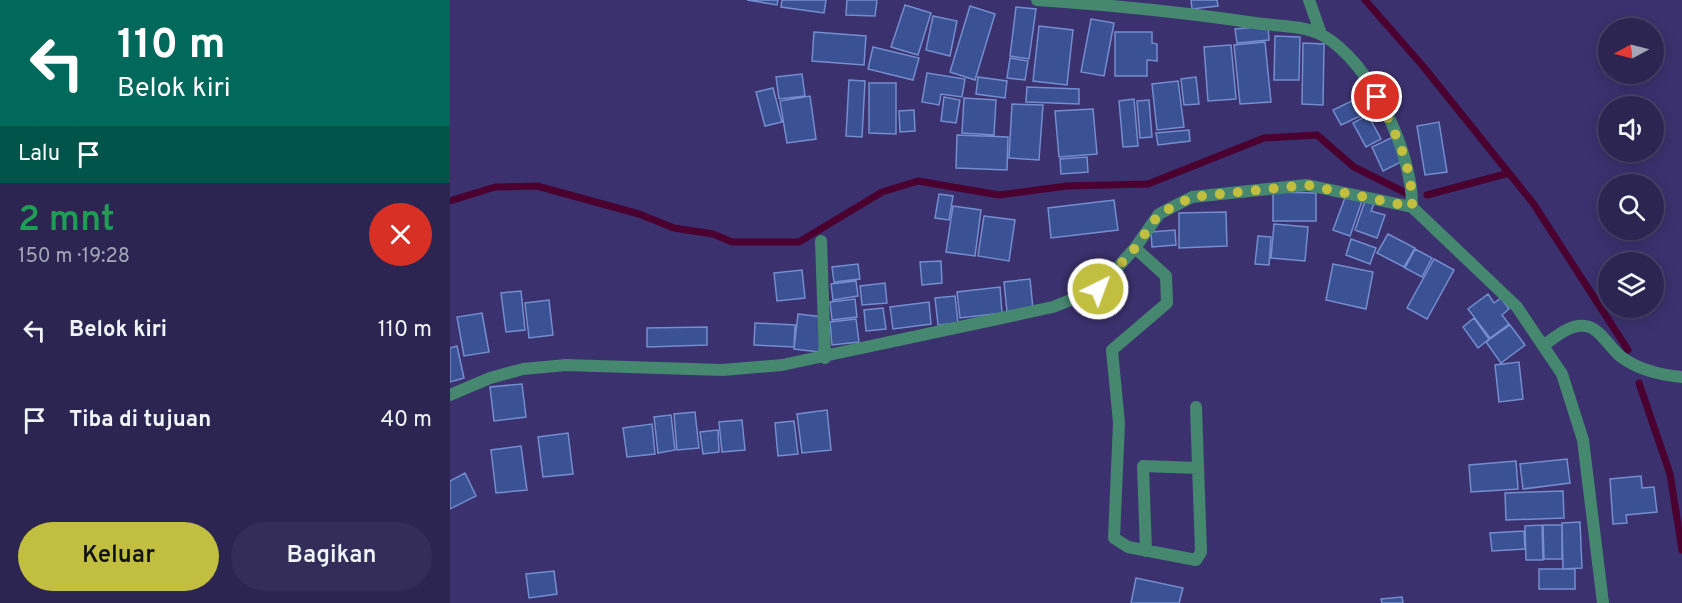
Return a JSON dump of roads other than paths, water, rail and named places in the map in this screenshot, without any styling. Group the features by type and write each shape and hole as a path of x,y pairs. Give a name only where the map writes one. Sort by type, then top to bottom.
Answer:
{"street":[{"path":"1037,0 1095,2 1320,34 1340,47 1368,80 1394,131 1407,163 1411,176 1412,207"},
{"path":"1309,0 1320,34"},
{"path":"450,395 490,378 523,369 566,365 722,370 825,358 1053,307 1098,289 1135,248 1159,214 1192,197 1307,185 1412,207 1517,307 1562,374 1583,440 1603,603"},
{"path":"821,241 825,358"},
{"path":"1135,248 1166,276 1167,303 1112,350 1119,423 1114,538 1128,547 1196,560 1201,552 1196,407"},
{"path":"1543,346 1560,333 1585,326 1594,329 1619,356 1634,365 1649,372 1682,378"},
{"path":"1146,551 1143,466 1198,468"}],"waterway":[{"path":"1365,0 1422,65 1533,203 1628,350"},
{"path":"450,201 495,187 537,186 639,214 674,228 713,234 732,242 799,242 882,192 918,181 999,195 1067,186 1148,184 1264,138 1317,135 1354,167 1406,193"},
{"path":"1427,195 1509,173"},
{"path":"1639,383 1670,474 1682,550"}]}
